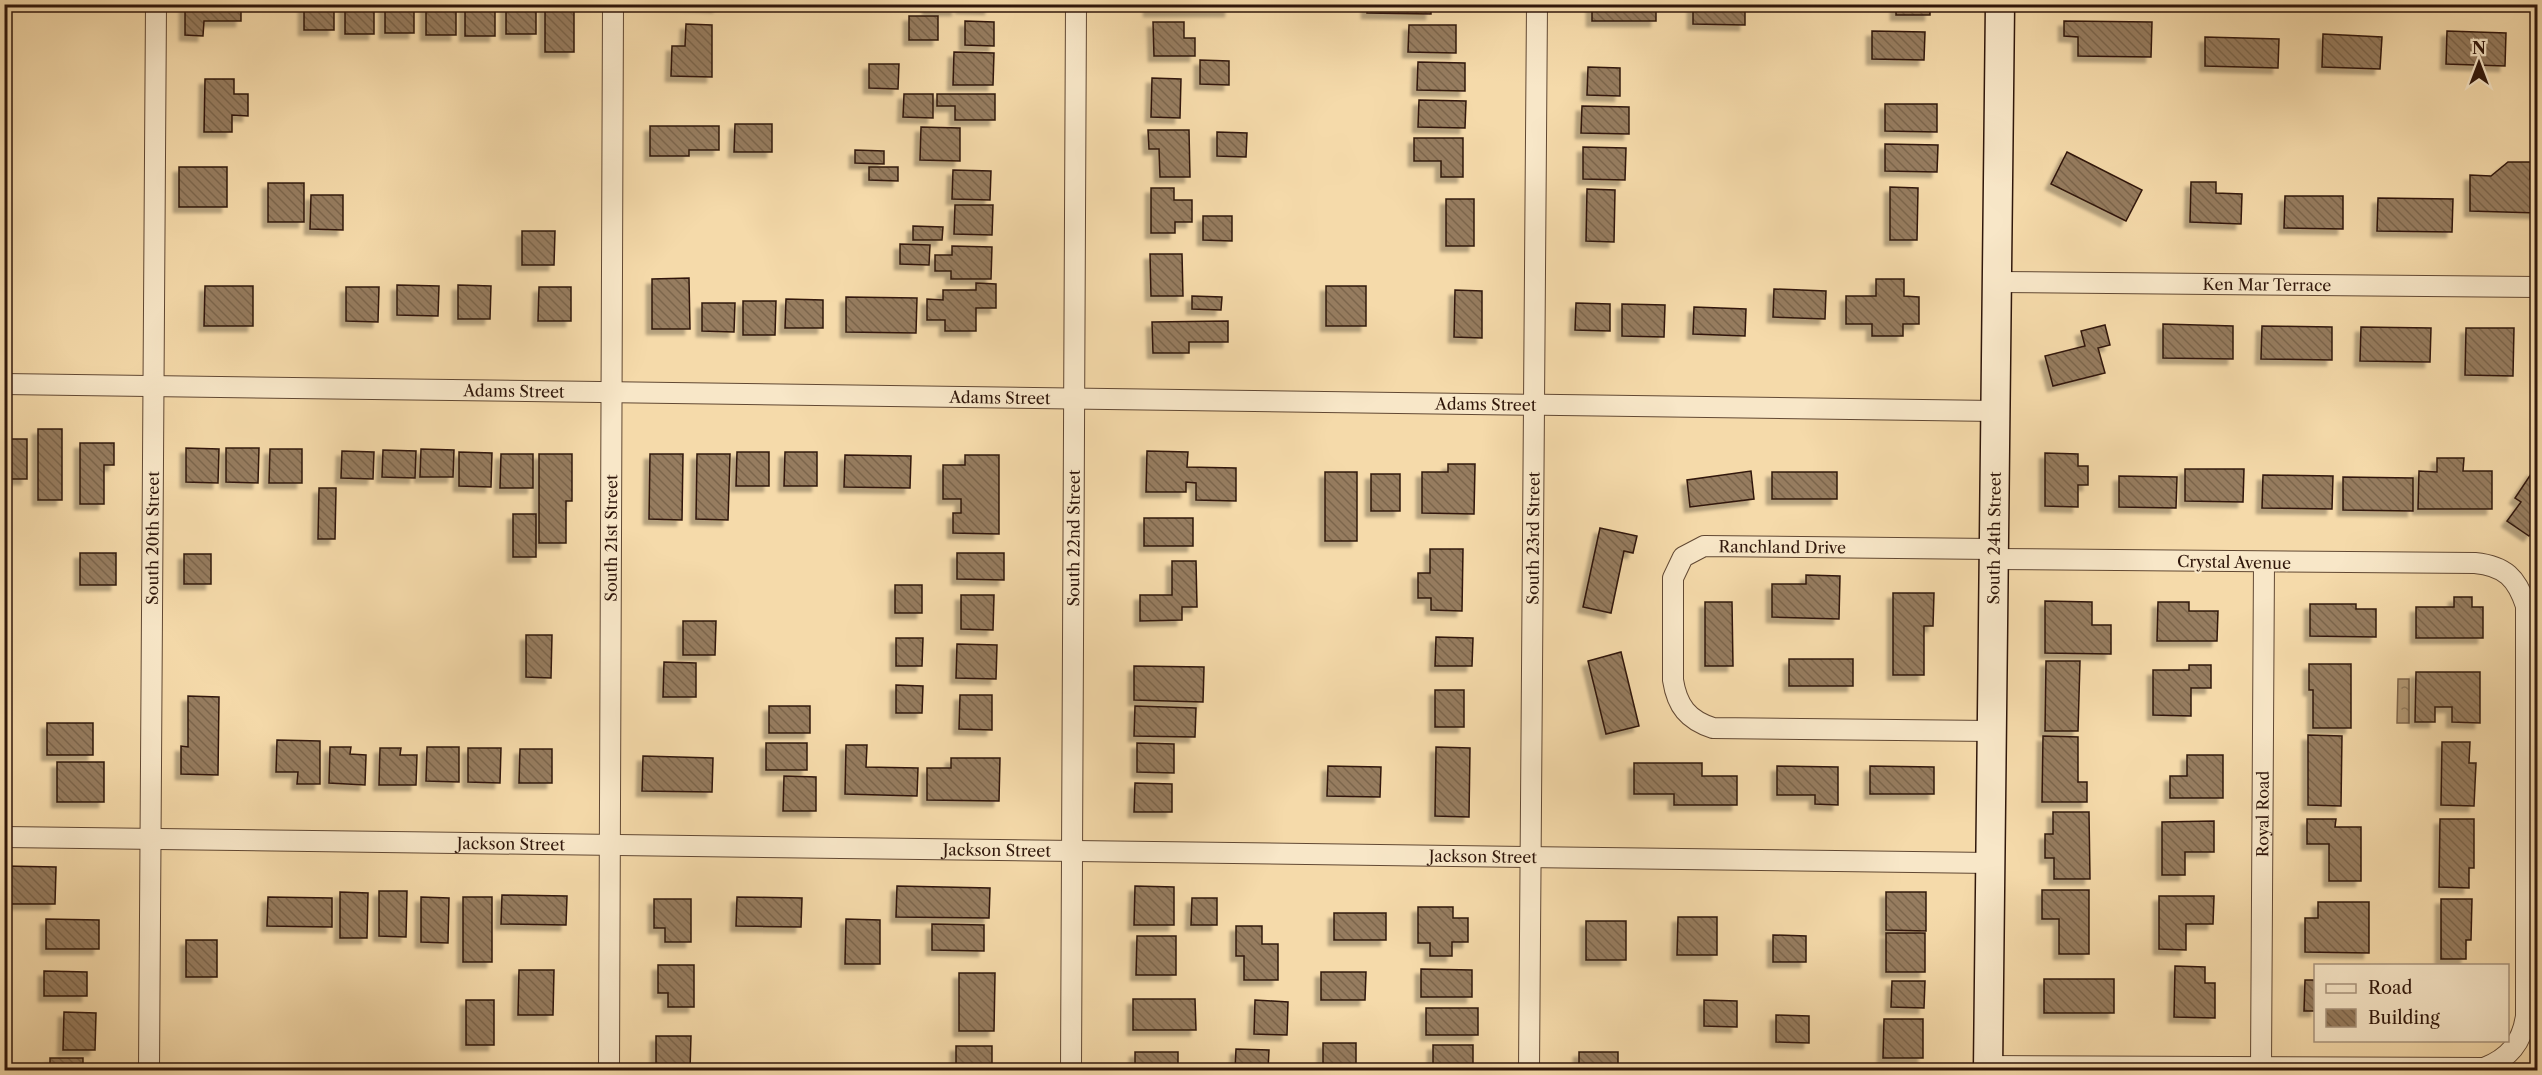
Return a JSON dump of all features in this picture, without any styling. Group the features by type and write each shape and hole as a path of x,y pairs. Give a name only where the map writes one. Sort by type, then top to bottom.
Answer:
{"street":[{"name":"South 20th Street","path":"149,1071 156,4"},
{"name":"South 21st Street","path":"609,1071 613,4"},
{"name":"South 22nd Street","path":"1071,1071 1076,4"},
{"name":"South 23rd Street","path":"1529,1071 1537,4"},
{"name":"South 24th Street","path":"1988,1068 2000,4"},
{"name":"Ken Mar Terrace","path":"1997,282 2538,288"},
{"name":"Adams Street","path":"4,384 1995,411"},
{"name":"Ranchland Drive","path":"1991,731 1713,728 1700,724 1689,716 1675,695 1673,578 1678,564 1693,550 1704,546 1993,554"},
{"name":"Crystal Avenue","path":"1988,1068 2484,1068 2509,1054 2524,1031 2526,1017 2526,606 2520,588 2512,577 2501,569 2475,562 2264,562 1993,554"},
{"name":"Royal Road","path":"2261,1068 2264,562"},
{"name":"Jackson Street","path":"4,837 1990,863"}],"water":[{"path":"2398,679 2409,679 2409,723 2397,723"}],"building":[{"path":"185,4 241,4 241,21 204,21 203,36 185,35"},
{"path":"304,4 334,4 334,30 304,30"},
{"path":"345,4 374,4 374,34 345,34"},
{"path":"385,4 414,4 414,33 385,33"},
{"path":"426,4 456,4 456,35 426,35"},
{"path":"465,4 495,4 495,36 465,36"},
{"path":"506,4 536,4 536,34 506,34"},
{"path":"545,4 574,4 574,52 545,52"},
{"path":"661,4 718,4 718,7"},
{"path":"928,4 957,4 957,10 928,10"},
{"path":"961,4 990,4 990,9 961,8"},
{"path":"1149,4 1230,4 1230,11 1149,11"},
{"path":"1367,4 1431,4 1431,14 1367,13"},
{"path":"1592,4 1656,4 1656,21 1592,21"},
{"path":"1693,4 1745,4 1745,25 1693,24"},
{"path":"1896,4 1930,4 1930,15 1896,15"},
{"path":"909,16 938,16 938,40 909,40"},
{"path":"965,21 994,22 994,46 965,45"},
{"path":"2064,21 2152,22 2151,57 2078,56 2078,37 2064,36"},
{"path":"1153,22 1184,22 1184,38 1195,38 1195,56 1154,56"},
{"path":"686,24 712,25 712,77 671,76 672,46 685,46"},
{"path":"1409,25 1456,25 1456,53 1408,52"},
{"path":"1872,31 1925,32 1924,60 1872,59"},
{"path":"2447,31 2506,33 2505,66 2446,64"},
{"path":"2323,34 2382,37 2380,69 2322,67"},
{"path":"2205,37 2279,39 2278,68 2205,66"},
{"path":"954,52 994,53 993,85 953,85"},
{"path":"1200,60 1229,61 1229,85 1200,84"},
{"path":"1418,62 1465,63 1465,91 1417,90"},
{"path":"869,64 899,64 898,89 869,88"},
{"path":"1588,67 1620,68 1620,96 1587,95"},
{"path":"1152,78 1181,79 1180,118 1151,117"},
{"path":"205,79 234,79 234,94 248,94 248,116 232,115 232,132 204,132"},
{"path":"904,94 933,94 933,118 903,117"},
{"path":"937,94 995,94 995,120 955,120 955,106 937,106"},
{"path":"1419,100 1466,101 1465,128 1418,127"},
{"path":"1885,104 1937,104 1937,132 1885,131"},
{"path":"1582,106 1629,107 1629,134 1581,133"},
{"path":"735,124 772,124 772,152 734,152"},
{"path":"650,126 719,126 719,150 689,150 689,156 650,156"},
{"path":"921,127 960,128 960,161 920,160"},
{"path":"1148,130 1189,130 1190,177 1160,177 1159,149 1149,149"},
{"path":"1217,132 1247,133 1246,157 1217,156"},
{"path":"1414,138 1463,138 1463,177 1441,177 1441,161 1414,161"},
{"path":"1885,144 1938,145 1937,172 1885,171"},
{"path":"1583,147 1626,148 1625,180 1583,179"},
{"path":"855,150 884,151 884,164 855,163"},
{"path":"2067,152 2142,190 2126,221 2051,184"},
{"path":"2508,162 2531,162 2530,179 2538,179 2538,213 2470,211 2470,175 2491,176"},
{"path":"179,167 227,167 227,207 179,207"},
{"path":"869,167 898,167 898,181 869,180"},
{"path":"953,170 991,171 990,200 952,199"},
{"path":"2191,182 2216,182 2216,193 2242,194 2241,224 2190,222"},
{"path":"268,183 304,183 304,222 268,222"},
{"path":"1890,187 1918,188 1917,240 1890,240"},
{"path":"1151,188 1174,188 1174,200 1192,200 1192,222 1175,222 1175,233 1151,233"},
{"path":"1587,189 1615,190 1614,242 1586,241"},
{"path":"311,195 343,195 343,230 310,229"},
{"path":"2285,196 2343,196 2343,229 2284,228"},
{"path":"2378,198 2453,199 2452,232 2377,231"},
{"path":"1446,199 1474,199 1474,246 1446,246"},
{"path":"955,205 993,205 992,235 954,234"},
{"path":"1203,216 1232,216 1232,241 1203,240"},
{"path":"913,226 943,227 942,240 913,240"},
{"path":"522,231 555,231 554,265 522,265"},
{"path":"900,244 930,245 929,265 900,264"},
{"path":"952,246 992,247 991,279 951,279 951,271 935,271 935,255 952,255"},
{"path":"1150,254 1182,254 1183,296 1151,296"},
{"path":"689,278 690,329 652,329 652,279"},
{"path":"1876,279 1904,279 1904,296 1919,297 1919,324 1903,324 1903,336 1872,336 1872,324 1846,324 1846,296 1876,296"},
{"path":"976,283 996,284 996,308 976,308 976,331 945,331 945,320 927,320 927,299 943,300 943,290 976,290"},
{"path":"397,285 439,286 438,316 397,315"},
{"path":"458,285 491,286 490,319 458,319"},
{"path":"205,286 253,286 253,326 204,326"},
{"path":"1326,286 1366,286 1366,326 1326,326"},
{"path":"346,287 379,287 378,322 346,321"},
{"path":"539,287 571,287 571,321 538,321"},
{"path":"1774,289 1826,291 1825,319 1773,317"},
{"path":"1455,290 1482,291 1482,338 1454,337"},
{"path":"1192,296 1222,297 1221,310 1192,309"},
{"path":"846,297 917,298 916,333 846,332"},
{"path":"786,299 823,300 823,328 785,328"},
{"path":"743,301 776,301 775,335 743,335"},
{"path":"702,303 735,303 734,332 702,331"},
{"path":"1576,303 1610,304 1610,331 1575,330"},
{"path":"1622,304 1665,305 1664,337 1622,336"},
{"path":"1694,307 1746,309 1745,336 1693,334"},
{"path":"1228,321 1228,342 1189,342 1189,353 1153,353 1152,322"},
{"path":"2163,324 2233,326 2233,359 2163,358"},
{"path":"2105,325 2110,345 2098,348 2105,373 2053,386 2045,356 2085,346 2081,331"},
{"path":"2262,326 2332,327 2332,360 2261,359"},
{"path":"2361,327 2431,328 2430,362 2360,361"},
{"path":"2466,328 2514,328 2513,376 2465,375"},
{"path":"38,429 62,429 62,500 38,500"},
{"path":"4,439 27,439 27,479 4,479"},
{"path":"80,443 114,443 114,465 104,465 104,504 80,504"},
{"path":"186,448 219,449 218,483 186,482"},
{"path":"226,448 259,448 258,483 226,482"},
{"path":"270,449 302,449 302,483 269,483"},
{"path":"421,449 454,450 453,477 420,477"},
{"path":"383,450 416,451 415,478 382,477"},
{"path":"342,451 374,452 373,479 341,478"},
{"path":"1147,451 1188,452 1187,467 1236,468 1236,501 1196,500 1196,483 1186,482 1186,492 1146,492"},
{"path":"459,452 492,453 491,487 459,486"},
{"path":"737,452 769,452 769,486 736,486"},
{"path":"785,452 817,452 817,486 784,486"},
{"path":"2045,453 2078,454 2078,466 2088,466 2088,485 2078,485 2078,507 2045,506"},
{"path":"501,454 533,454 533,488 500,488"},
{"path":"539,454 572,454 572,501 566,501 566,543 539,543"},
{"path":"650,454 683,454 682,520 649,519"},
{"path":"697,454 730,454 728,520 696,519"},
{"path":"845,455 911,456 910,488 844,487"},
{"path":"965,455 999,455 999,534 953,533 953,513 961,513 961,499 943,499 943,465 965,465"},
{"path":"2437,458 2464,458 2463,471 2492,471 2492,509 2418,509 2419,471 2437,472"},
{"path":"1448,464 1475,464 1474,514 1422,513 1422,472 1448,472"},
{"path":"2185,469 2244,469 2243,502 2185,501"},
{"path":"1751,471 1754,499 1690,507 1687,480"},
{"path":"2533,471 2538,474 2538,524 2529,536 2507,521 2521,502 2515,498"},
{"path":"1325,472 1357,472 1357,541 1325,541"},
{"path":"1772,472 1837,472 1837,499 1772,499"},
{"path":"1371,474 1400,474 1400,511 1371,511"},
{"path":"2263,475 2333,476 2332,509 2262,508"},
{"path":"2119,476 2177,477 2176,508 2119,507"},
{"path":"2343,477 2413,478 2413,511 2343,510"},
{"path":"319,488 336,488 335,539 318,539"},
{"path":"513,514 536,514 536,557 513,557"},
{"path":"1144,518 1193,518 1193,546 1144,546"},
{"path":"1600,528 1637,536 1633,553 1624,551 1611,613 1583,607"},
{"path":"1430,549 1463,549 1462,611 1431,610 1431,598 1418,598 1418,573 1430,573"},
{"path":"80,553 116,553 116,585 80,585"},
{"path":"957,553 1004,553 1004,580 957,579"},
{"path":"184,554 211,554 211,584 184,584"},
{"path":"1172,561 1196,561 1197,607 1182,607 1182,620 1140,621 1140,595 1172,595"},
{"path":"1806,575 1840,576 1839,619 1772,617 1772,584 1806,584"},
{"path":"895,585 922,585 922,613 895,613"},
{"path":"1893,593 1934,593 1933,626 1924,626 1924,675 1893,675"},
{"path":"961,595 994,595 993,630 961,629"},
{"path":"2454,597 2472,597 2472,607 2483,607 2483,638 2416,638 2416,607 2454,607"},
{"path":"2045,601 2092,602 2092,625 2111,625 2111,654 2045,653"},
{"path":"1705,602 1732,602 1733,666 1705,666"},
{"path":"2158,602 2189,602 2189,611 2218,611 2217,641 2157,641"},
{"path":"2310,604 2356,604 2356,609 2376,609 2376,637 2310,636"},
{"path":"683,621 716,621 715,655 683,655"},
{"path":"526,635 552,635 551,678 526,677"},
{"path":"1436,637 1473,638 1472,666 1435,666"},
{"path":"896,638 923,638 922,666 896,666"},
{"path":"957,644 997,645 996,679 956,678"},
{"path":"1621,652 1639,726 1606,734 1588,661"},
{"path":"1789,659 1853,659 1853,686 1789,686"},
{"path":"2046,661 2080,661 2078,731 2045,731"},
{"path":"664,662 696,663 696,697 663,697"},
{"path":"2309,664 2351,664 2351,728 2313,728 2313,690 2309,690"},
{"path":"2189,665 2211,665 2211,688 2191,688 2191,716 2153,715 2153,670 2189,670"},
{"path":"1134,666 1204,667 1203,702 1134,700"},
{"path":"2416,672 2480,672 2480,723 2452,722 2452,707 2435,707 2435,722 2415,722"},
{"path":"896,685 923,686 922,713 896,713"},
{"path":"1435,690 1464,690 1464,727 1435,727"},
{"path":"960,695 992,695 992,730 959,729"},
{"path":"188,696 219,697 218,775 181,774 181,746 188,747"},
{"path":"769,706 810,706 810,733 769,733"},
{"path":"1135,706 1196,708 1195,737 1134,736"},
{"path":"47,723 93,723 93,755 47,755"},
{"path":"2308,735 2342,736 2341,806 2308,805"},
{"path":"2043,736 2078,737 2078,782 2087,782 2087,802 2042,802"},
{"path":"277,740 320,741 320,784 297,784 298,772 276,772"},
{"path":"2442,742 2470,742 2469,763 2476,763 2474,806 2441,805"},
{"path":"766,743 807,743 807,770 766,770"},
{"path":"1137,743 1174,744 1174,773 1137,772"},
{"path":"846,745 867,745 866,767 918,768 917,796 845,794"},
{"path":"330,747 351,747 350,754 366,755 365,785 329,783"},
{"path":"427,747 459,747 459,782 426,781"},
{"path":"1436,747 1470,748 1469,817 1435,816"},
{"path":"380,748 401,748 400,755 417,755 416,785 379,785"},
{"path":"468,748 501,748 500,783 468,782"},
{"path":"520,749 552,749 552,783 519,783"},
{"path":"2187,755 2223,755 2223,798 2170,798 2170,776 2187,776"},
{"path":"643,756 713,758 712,792 642,791"},
{"path":"951,758 1000,758 999,801 927,800 927,768 951,768"},
{"path":"57,762 104,762 104,802 57,802"},
{"path":"1634,763 1702,763 1702,776 1737,776 1737,805 1674,805 1674,794 1634,794"},
{"path":"1328,766 1381,767 1380,797 1327,796"},
{"path":"1777,766 1838,767 1838,805 1815,804 1815,795 1777,795"},
{"path":"1870,766 1934,767 1934,794 1870,794"},
{"path":"784,776 816,777 816,811 783,811"},
{"path":"1135,783 1172,784 1172,812 1134,812"},
{"path":"2053,812 2089,812 2090,879 2054,879 2054,858 2045,858 2045,834 2053,834"},
{"path":"2307,819 2336,819 2335,827 2361,827 2361,881 2329,881 2329,844 2307,844"},
{"path":"2440,819 2474,819 2474,868 2469,868 2469,888 2439,887"},
{"path":"2214,821 2214,852 2185,852 2185,875 2162,875 2162,822"},
{"path":"4,866 56,867 55,904 4,904"},
{"path":"897,886 990,888 989,918 896,917"},
{"path":"1135,886 1174,887 1174,925 1134,925"},
{"path":"2042,890 2089,890 2089,954 2059,954 2059,919 2042,919"},
{"path":"379,891 407,891 406,937 379,936"},
{"path":"340,892 368,893 367,938 340,938"},
{"path":"1886,892 1926,892 1926,931 1886,930"},
{"path":"502,895 567,896 566,925 501,924"},
{"path":"2159,896 2214,896 2213,924 2186,924 2186,950 2159,949"},
{"path":"268,897 332,898 332,927 267,926"},
{"path":"421,897 449,898 448,943 421,942"},
{"path":"463,897 492,897 492,962 463,962"},
{"path":"737,897 802,898 801,927 736,926"},
{"path":"1192,898 1217,898 1217,925 1191,925"},
{"path":"654,899 691,899 691,942 665,942 665,928 654,928"},
{"path":"2441,899 2472,899 2471,940 2466,940 2466,959 2441,959"},
{"path":"2318,902 2369,902 2369,953 2305,952 2305,918 2318,918"},
{"path":"1418,907 1453,907 1453,918 1468,918 1468,942 1452,942 1452,956 1430,956 1430,943 1418,943"},
{"path":"1334,913 1386,913 1386,940 1334,940"},
{"path":"1678,917 1717,917 1717,955 1677,955"},
{"path":"46,919 99,920 99,949 46,949"},
{"path":"846,919 880,920 880,964 845,964"},
{"path":"1586,921 1626,921 1626,960 1586,960"},
{"path":"932,924 984,925 984,951 932,950"},
{"path":"1236,926 1262,926 1262,944 1278,944 1278,980 1244,980 1244,956 1236,956"},
{"path":"1886,933 1925,933 1925,972 1886,972"},
{"path":"1773,935 1806,936 1806,962 1773,962"},
{"path":"1137,936 1176,936 1176,975 1136,975"},
{"path":"186,940 217,940 217,977 186,977"},
{"path":"658,965 694,965 694,1007 668,1007 668,993 658,993"},
{"path":"2175,966 2205,967 2205,983 2215,983 2215,1018 2174,1017"},
{"path":"1421,969 1472,970 1472,997 1421,997"},
{"path":"519,970 554,970 553,1015 518,1015"},
{"path":"44,971 87,972 87,996 44,996"},
{"path":"1321,972 1366,972 1365,1000 1321,1000"},
{"path":"959,973 995,973 994,1031 959,1031"},
{"path":"2044,979 2114,979 2114,1013 2044,1013"},
{"path":"2305,980 2314,980 2314,1011 2304,1011"},
{"path":"1892,981 1925,981 1924,1008 1891,1007"},
{"path":"1133,999 1195,999 1196,1030 1133,1030"},
{"path":"466,1000 494,1000 494,1045 466,1045"},
{"path":"1255,1000 1288,1002 1287,1035 1254,1034"},
{"path":"1704,1000 1737,1001 1737,1027 1704,1026"},
{"path":"1426,1008 1478,1008 1478,1035 1426,1035"},
{"path":"64,1012 96,1013 95,1050 63,1050"},
{"path":"1776,1015 1809,1016 1809,1043 1776,1042"},
{"path":"1884,1019 1923,1019 1923,1058 1883,1058"},
{"path":"656,1036 691,1036 690,1070 656,1070"},
{"path":"1323,1043 1356,1043 1356,1069 1323,1069"},
{"path":"1433,1045 1473,1045 1473,1070 1433,1070"},
{"path":"956,1046 992,1046 992,1070 956,1070"},
{"path":"1236,1049 1269,1050 1268,1070 1235,1070"},
{"path":"1135,1052 1178,1052 1178,1070 1135,1070"},
{"path":"1579,1052 1618,1052 1618,1070 1579,1070"},
{"path":"50,1058 83,1058 83,1070 50,1070"},
{"path":"1889,1065 1924,1065 1924,1070 1889,1070"}]}
